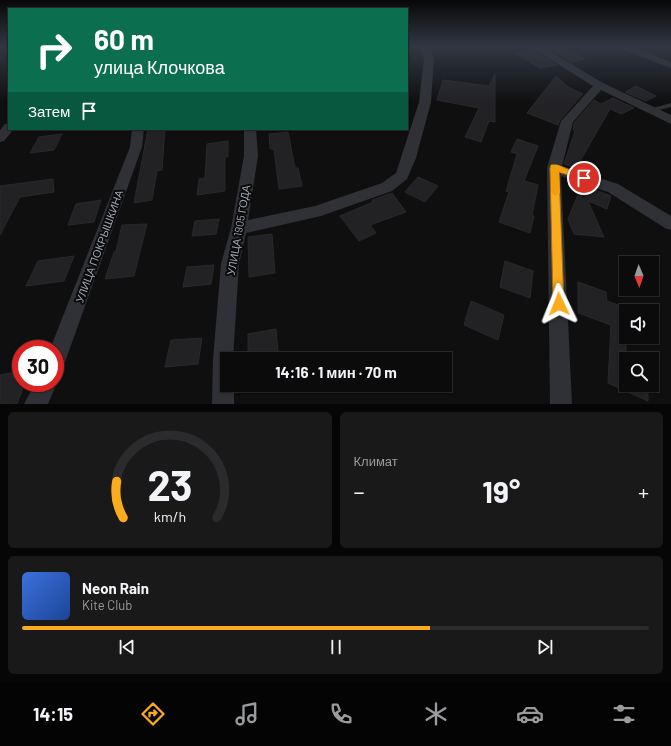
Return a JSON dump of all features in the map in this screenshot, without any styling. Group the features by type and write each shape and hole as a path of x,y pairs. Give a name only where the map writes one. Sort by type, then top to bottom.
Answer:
{"street":[{"path":"239,228 316,212 387,187 402,176 409,158 424,102 428,65"},
{"path":"565,65 599,85 671,120"},
{"path":"561,404 554,168 567,121 599,85"},
{"name":"УЛИЦА ПОКРЫШКИНА","path":"63,340 131,162 136,147 138,130"},
{"name":"УЛИЦА 1905 ГОДА","path":"222,404 222,359 230,264 239,228 251,156 250,130"},
{"path":"554,168 613,188 671,224"},
{"path":"35,404 39,400 42,392"}],"lane":[{"path":"651,110 671,105"}],"building":[{"path":"535,65 557,65 540,68"},
{"path":"495,74 495,122 489,121 481,142 465,137 479,108 437,100 443,80 489,86"},
{"path":"556,76 568,87 583,94 560,120 558,125 527,113"},
{"path":"636,86 656,96 646,101 625,92"},
{"path":"613,98 634,108 621,114 610,109 576,168 564,164 575,131 573,130 574,123 594,100 601,104"},
{"path":"148,130 165,130 162,170 157,171 152,200 134,203"},
{"path":"288,132 295,168 298,168 302,186 279,189 274,149 270,149 269,134"},
{"path":"62,134 54,150 30,153 39,137"},
{"path":"517,139 538,146 524,181 538,185 530,233 499,222 509,192 506,191 517,154 511,152"},
{"path":"228,141 228,157 225,157 225,191 197,195 199,179 205,178 207,144"},
{"path":"418,177 438,186 425,202 405,192"},
{"path":"53,179 54,192 20,197 0,235 0,186"},
{"path":"582,185 611,196 607,209 588,201 604,237 574,234 568,219"},
{"path":"392,193 406,212 370,225 376,233 359,241 340,216 373,202 372,200"},
{"path":"101,200 94,222 68,225 76,204"},
{"path":"219,219 216,234 192,236 195,221"},
{"path":"147,224 134,276 105,279 114,252 116,251 122,225"},
{"path":"272,234 275,273 249,277 248,237"},
{"path":"74,256 64,281 26,286 38,261"},
{"path":"505,261 533,271 530,298 500,287"},
{"path":"214,265 211,284 183,287 187,267"},
{"path":"578,282 606,292 607,301 619,305 619,344 626,344 626,352 619,352 619,388 608,383 611,325 578,313"},
{"path":"471,301 504,315 498,340 464,325"},
{"path":"276,329 278,352 248,352 248,334"},
{"path":"202,338 198,364 165,367 171,340"},
{"path":"12,373 12,392 22,392 17,404 0,404 0,375"},
{"path":"628,392 648,392 648,401"}],"slow traffic":[{"path":"555,193 554,168 562,170"}],"route":[{"path":"559,304 554,168 584,178"}]}
